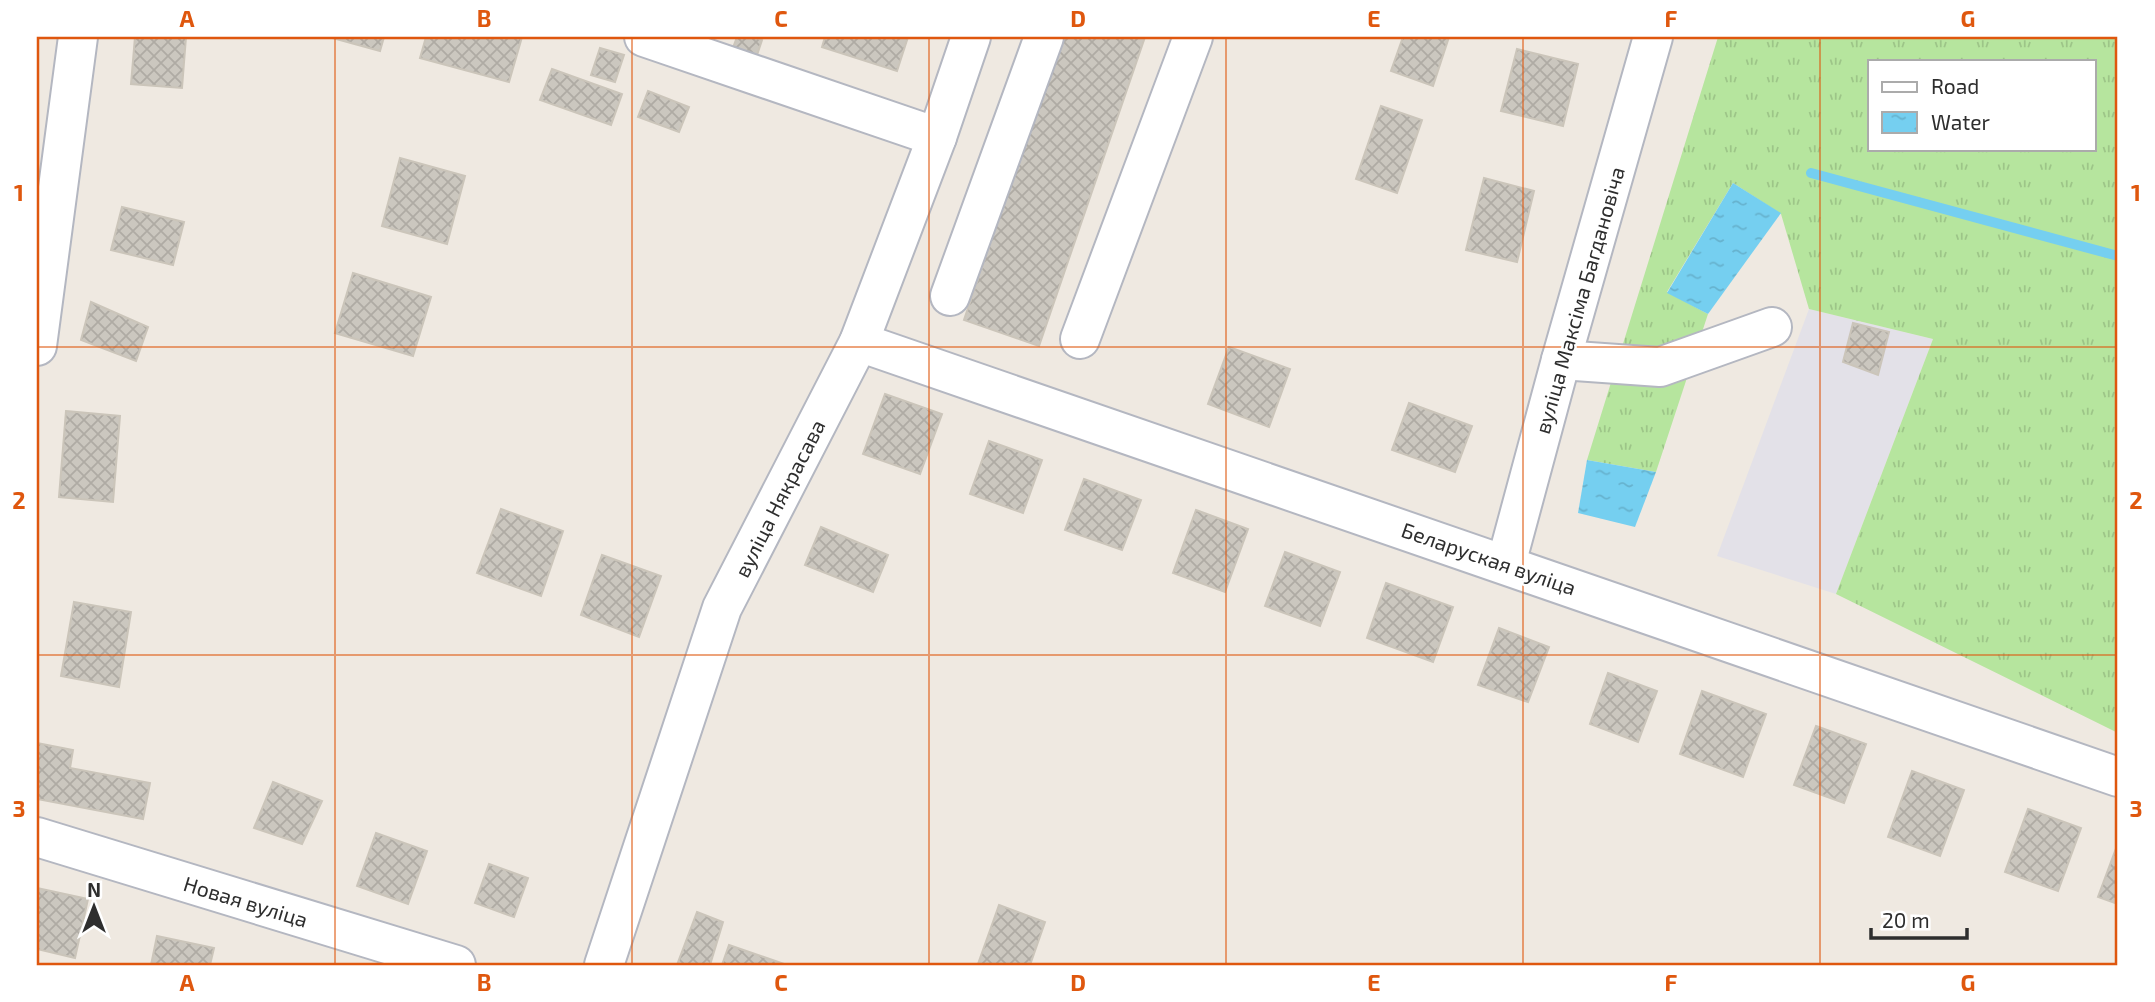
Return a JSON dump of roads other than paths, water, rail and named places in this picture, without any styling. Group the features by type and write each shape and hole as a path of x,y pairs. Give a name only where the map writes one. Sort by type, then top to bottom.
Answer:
{"street":[{"path":"37,346 78,37"},
{"path":"644,37 937,137"},
{"name":"вуліца Някрасава","path":"604,965 723,608 859,342 937,137 971,37"},
{"path":"950,296 1044,37"},
{"path":"1080,339 1193,37"},
{"name":"вуліца Максіма Багдановіча","path":"1506,564 1653,37"},
{"path":"1561,360 1660,367 1772,327"},
{"name":"Беларуская вуліца","path":"859,342 2118,777"},
{"name":"Новая вуліца","path":"37,837 456,965"}],"water":[{"path":"1733,183 1781,213 1708,314 1667,293"},
{"path":"1587,460 1656,472 1635,527 1578,513"}],"waterway":[{"path":"1811,173 2118,256"}]}
